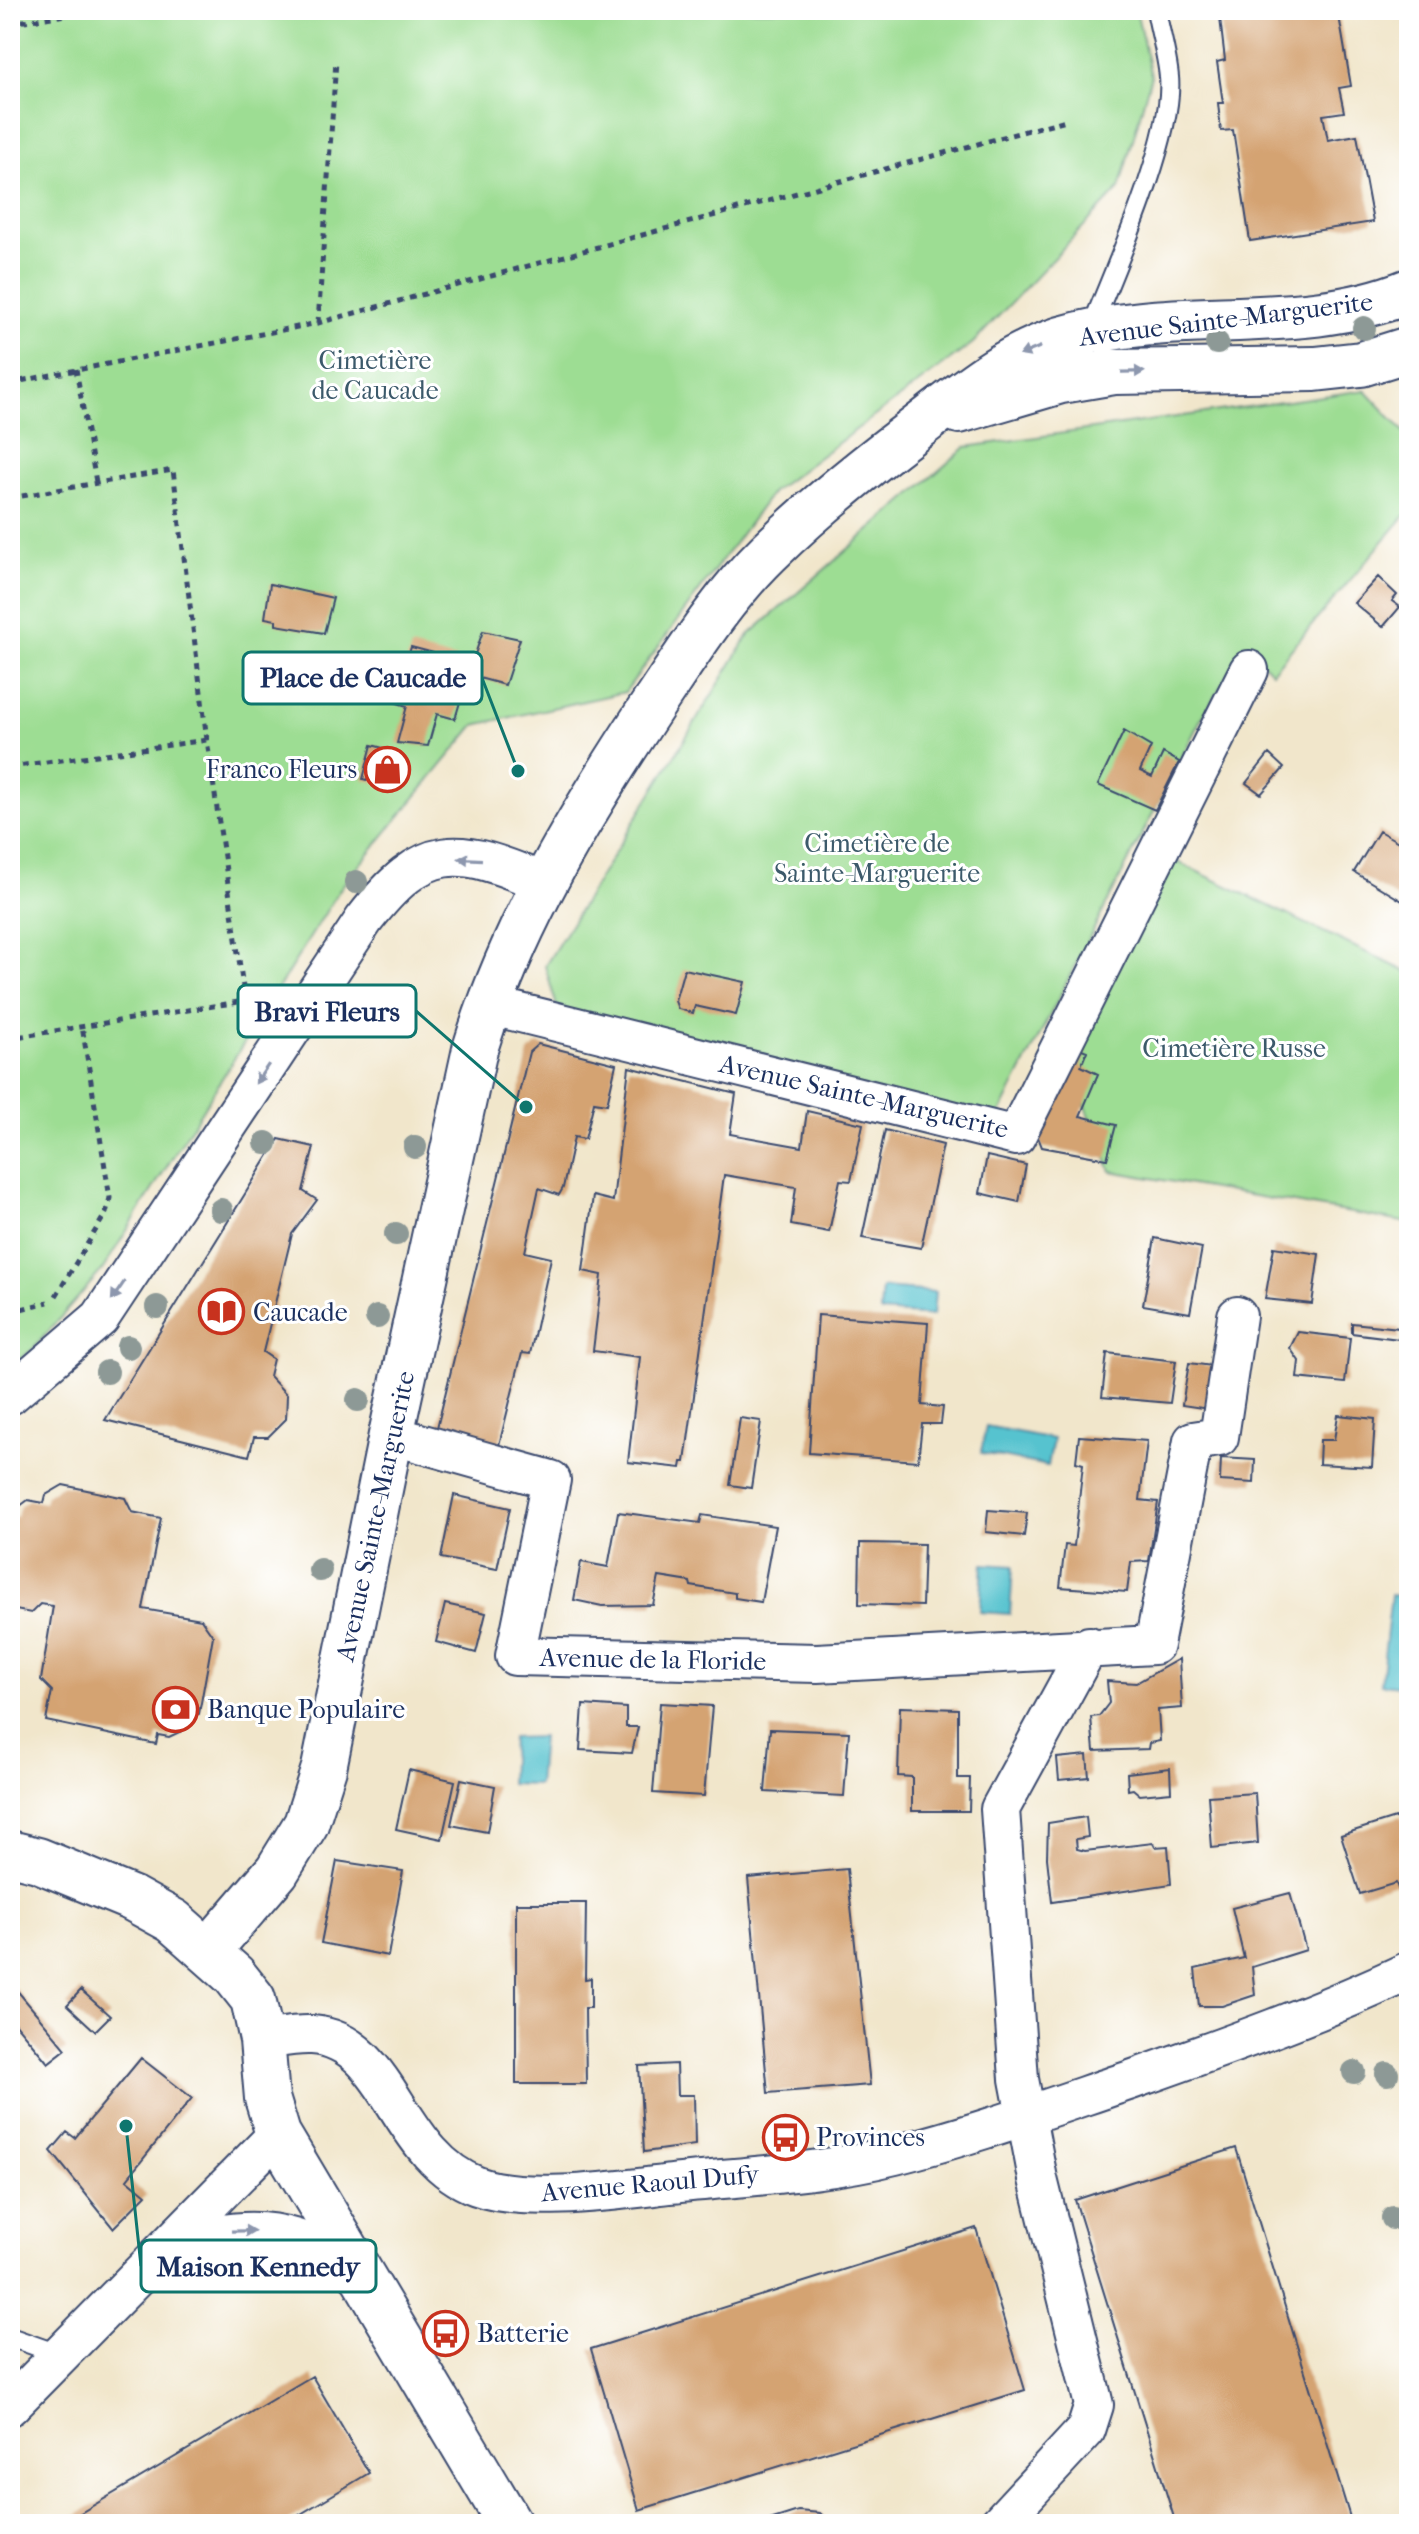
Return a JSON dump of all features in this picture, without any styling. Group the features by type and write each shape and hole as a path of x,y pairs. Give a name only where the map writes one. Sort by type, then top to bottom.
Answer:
{"street":[{"name":"Avenue Sainte-Marguerite","path":"209,1950 277,1871 306,1824 324,1768 391,1435 475,1049 488,1005 544,883 622,753 733,592 768,553 864,467 971,383 1023,352 1089,333 1308,315 1382,302 1409,291"},
{"name":"Avenue Sainte-Marguerite","path":"923,423 1012,393 1114,372 1315,369 1361,364 1409,349"},
{"name":"Avenue Sainte-Marguerite","path":"488,1005 1016,1136 1249,670"},
{"path":"10,1395 100,1318 364,920 400,877 414,867 439,859 477,858 544,883"},
{"name":"Avenue de la Floride","path":"391,1435 551,1480 515,1656 817,1663 1089,1646 1154,1645 1193,1441 1219,1437 1237,1316"},
{"path":"999,2524 1086,2430 1094,2405 1025,2117 1019,2079 1000,1809 1089,1646"},
{"path":"10,1853 38,1860 133,1899 173,1921 209,1950 253,1999 262,2040 267,2098 278,2134 510,2524"},
{"name":"Avenue Raoul Dufy","path":"262,2040 315,2035 343,2044 363,2057 408,2128 428,2153 454,2175 480,2187 551,2195 628,2189 893,2156 1025,2117 1261,2034 1409,1971"},
{"path":"10,2406 278,2134"},
{"path":"168,2247 242,2230 297,2239 354,2264"}],"lane":[{"path":"1089,333 1134,218 1162,130 1170,80 1156,10"},
{"path":"10,2337 61,2355"}],"path":[{"path":"10,23 102,10"},
{"path":"318,323 336,61"},
{"path":"10,383 318,323 1066,120"},
{"path":"76,369 96,483"},
{"path":"10,498 173,470 207,740 245,1001 10,1038"},
{"path":"10,767 207,740"},
{"path":"10,1312 42,1306 57,1295 106,1213 110,1198 82,1026"}],"green space":[{"name":"Cimetière de Caucade","path":"10,10 1136,10 1151,76 1119,189 973,343 772,492 625,692 475,725 342,886 103,1269 33,1349 10,1367"},
{"name":"Cimetière de Sainte-Marguerite","path":"1365,390 1409,437 1409,511 1272,672 1245,646 1200,721 997,1119 560,1017 545,966 749,635 966,447"},
{"name":"Cimetière Russe","path":"1167,857 1409,973 1409,1223 1111,1171 1068,1060"}],"water":[{"path":"882,1288 935,1292 933,1316 880,1312"},
{"path":"986,1426 1053,1439 1048,1466 981,1453"},
{"path":"983,1564 1013,1566 1010,1614 980,1612"},
{"path":"1391,1595 1409,1597 1409,1687 1381,1684"},
{"path":"542,1737 538,1785 510,1784 512,1738"}],"building":[{"path":"1269,10 1338,10 1351,86 1339,88 1344,112 1323,115 1328,140 1357,135 1373,222 1250,241 1233,130 1221,131 1218,103 1223,103 1217,62 1225,60 1220,18"},
{"path":"1378,577 1397,595 1392,601 1400,607 1383,627 1354,603"},
{"path":"270,584 333,598 324,633 276,625 276,620 265,618"},
{"path":"483,631 520,639 505,685 468,675 455,719 437,714 428,746 397,743 407,706 394,702 411,647 472,663"},
{"path":"1124,731 1151,747 1140,771 1152,777 1163,753 1179,762 1155,810 1098,785"},
{"path":"372,745 394,751 384,785 363,779"},
{"path":"1269,754 1284,768 1261,794 1246,783"},
{"path":"1379,831 1409,848 1409,905 1354,872"},
{"path":"684,969 745,982 736,1015 695,1006 693,1013 678,1009 675,1001"},
{"path":"538,1044 616,1064 607,1104 594,1102 585,1139 574,1137 559,1195 539,1188 525,1252 551,1258 530,1354 522,1353 497,1453 434,1440 529,1052"},
{"path":"1069,1044 1087,1051 1081,1066 1098,1074 1080,1116 1116,1125 1107,1159 1042,1147 1038,1137 1036,1127"},
{"path":"629,1067 736,1094 730,1134 802,1147 807,1111 863,1124 851,1181 840,1180 829,1232 791,1225 796,1187 724,1175 685,1462 682,1462 681,1468 628,1462 640,1357 593,1351 602,1275 583,1271 593,1196 613,1201"},
{"path":"885,1130 943,1145 921,1248 862,1238"},
{"name":"Caucade","path":"279,1139 314,1147 303,1191 317,1200 292,1234 263,1352 273,1359 269,1376 287,1395 286,1419 268,1437 254,1437 249,1456 105,1420"},
{"path":"987,1156 1026,1165 1019,1202 980,1193"},
{"path":"1155,1238 1202,1248 1190,1313 1143,1305"},
{"path":"1274,1247 1319,1254 1312,1304 1265,1299"},
{"path":"818,1315 928,1323 922,1405 943,1407 941,1424 922,1424 918,1461 809,1453"},
{"path":"1352,1323 1399,1328 1399,1339 1352,1333"},
{"path":"1298,1332 1350,1338 1345,1383 1297,1378 1299,1361 1290,1348"},
{"path":"1107,1353 1176,1361 1170,1403 1102,1397"},
{"path":"1189,1363 1213,1366 1207,1405 1202,1408 1182,1405"},
{"path":"1338,1415 1375,1419 1372,1467 1319,1464 1320,1440 1334,1440"},
{"path":"740,1418 761,1421 751,1488 730,1485"},
{"path":"1079,1436 1147,1441 1140,1500 1158,1502 1149,1561 1131,1562 1127,1592 1060,1587 1065,1545 1074,1546 1083,1464 1076,1462"},
{"path":"1221,1458 1255,1460 1254,1483 1220,1481"},
{"path":"63,1485 125,1498 132,1512 161,1518 143,1609 201,1619 213,1636 199,1714 190,1713 188,1728 169,1737 158,1735 156,1744 46,1721 52,1691 41,1680 53,1606 40,1604 31,1613 10,1609 10,1516 17,1517 20,1506 28,1500 44,1503 46,1495"},
{"path":"454,1495 510,1508 497,1569 441,1558"},
{"path":"988,1510 1027,1513 1024,1536 986,1532"},
{"path":"618,1512 700,1523 702,1515 775,1526 761,1602 735,1598 735,1593 659,1577 653,1605 602,1606 574,1600 581,1562 608,1567"},
{"path":"860,1543 924,1544 922,1606 859,1604"},
{"path":"445,1604 486,1613 476,1653 436,1642"},
{"path":"1179,1659 1182,1708 1158,1710 1160,1741 1149,1743 1148,1749 1094,1751 1091,1717 1099,1716 1109,1703 1107,1681 1136,1683"},
{"path":"660,1703 712,1706 704,1796 653,1793"},
{"path":"583,1705 626,1708 626,1727 638,1727 632,1753 580,1750"},
{"path":"900,1707 958,1709 958,1778 970,1778 969,1811 912,1811 912,1777 898,1776"},
{"path":"770,1729 849,1732 844,1796 765,1792"},
{"path":"1087,1755 1089,1777 1059,1780 1057,1758"},
{"path":"1170,1768 1171,1792 1140,1795 1133,1789 1128,1790 1127,1773"},
{"path":"409,1770 455,1781 442,1839 396,1829"},
{"path":"461,1779 495,1786 487,1832 451,1825"},
{"path":"1255,1793 1258,1843 1212,1848 1208,1796"},
{"path":"1401,1816 1409,1838 1409,1897 1402,1899 1396,1883 1360,1894 1341,1835"},
{"path":"1086,1817 1088,1837 1076,1839 1077,1849 1085,1851 1153,1843 1155,1847 1168,1846 1171,1884 1052,1902 1047,1858 1048,1823"},
{"path":"337,1861 403,1871 388,1956 321,1943"},
{"path":"847,1869 870,2085 768,2093 748,1878"},
{"path":"1290,1893 1306,1950 1252,1967 1255,1995 1222,2006 1199,2006 1195,1969 1244,1958 1232,1908"},
{"path":"516,1903 586,1903 585,1979 591,1978 591,2008 585,2008 586,2084 516,2084"},
{"path":"10,1982 66,2049 48,2063 10,2017"},
{"path":"81,1990 110,2016 95,2031 67,2005"},
{"path":"141,2058 192,2098 127,2179 146,2195 113,2228 51,2151 67,2132 75,2138"},
{"path":"676,2064 677,2095 694,2095 695,2145 644,2152 639,2066"},
{"path":"1236,2148 1352,2524 1176,2524 1075,2200"},
{"path":"976,2228 1025,2390 639,2510 591,2349"},
{"path":"312,2376 369,2473 284,2524 62,2524"},
{"path":"798,2511 820,2513 831,2524 757,2524"}],"place":[{"name":"Franco Fleurs","path":"388,769"},
{"name":"Place de Caucade","path":"518,771"},
{"name":"Bravi Fleurs","path":"526,1107"},
{"name":"Caucade","path":"222,1312"},
{"name":"Banque Populaire","path":"176,1709"},
{"name":"Maison Kennedy","path":"126,2126"},
{"name":"Provinces","path":"785,2137"},
{"name":"Batterie","path":"446,2333"}]}
